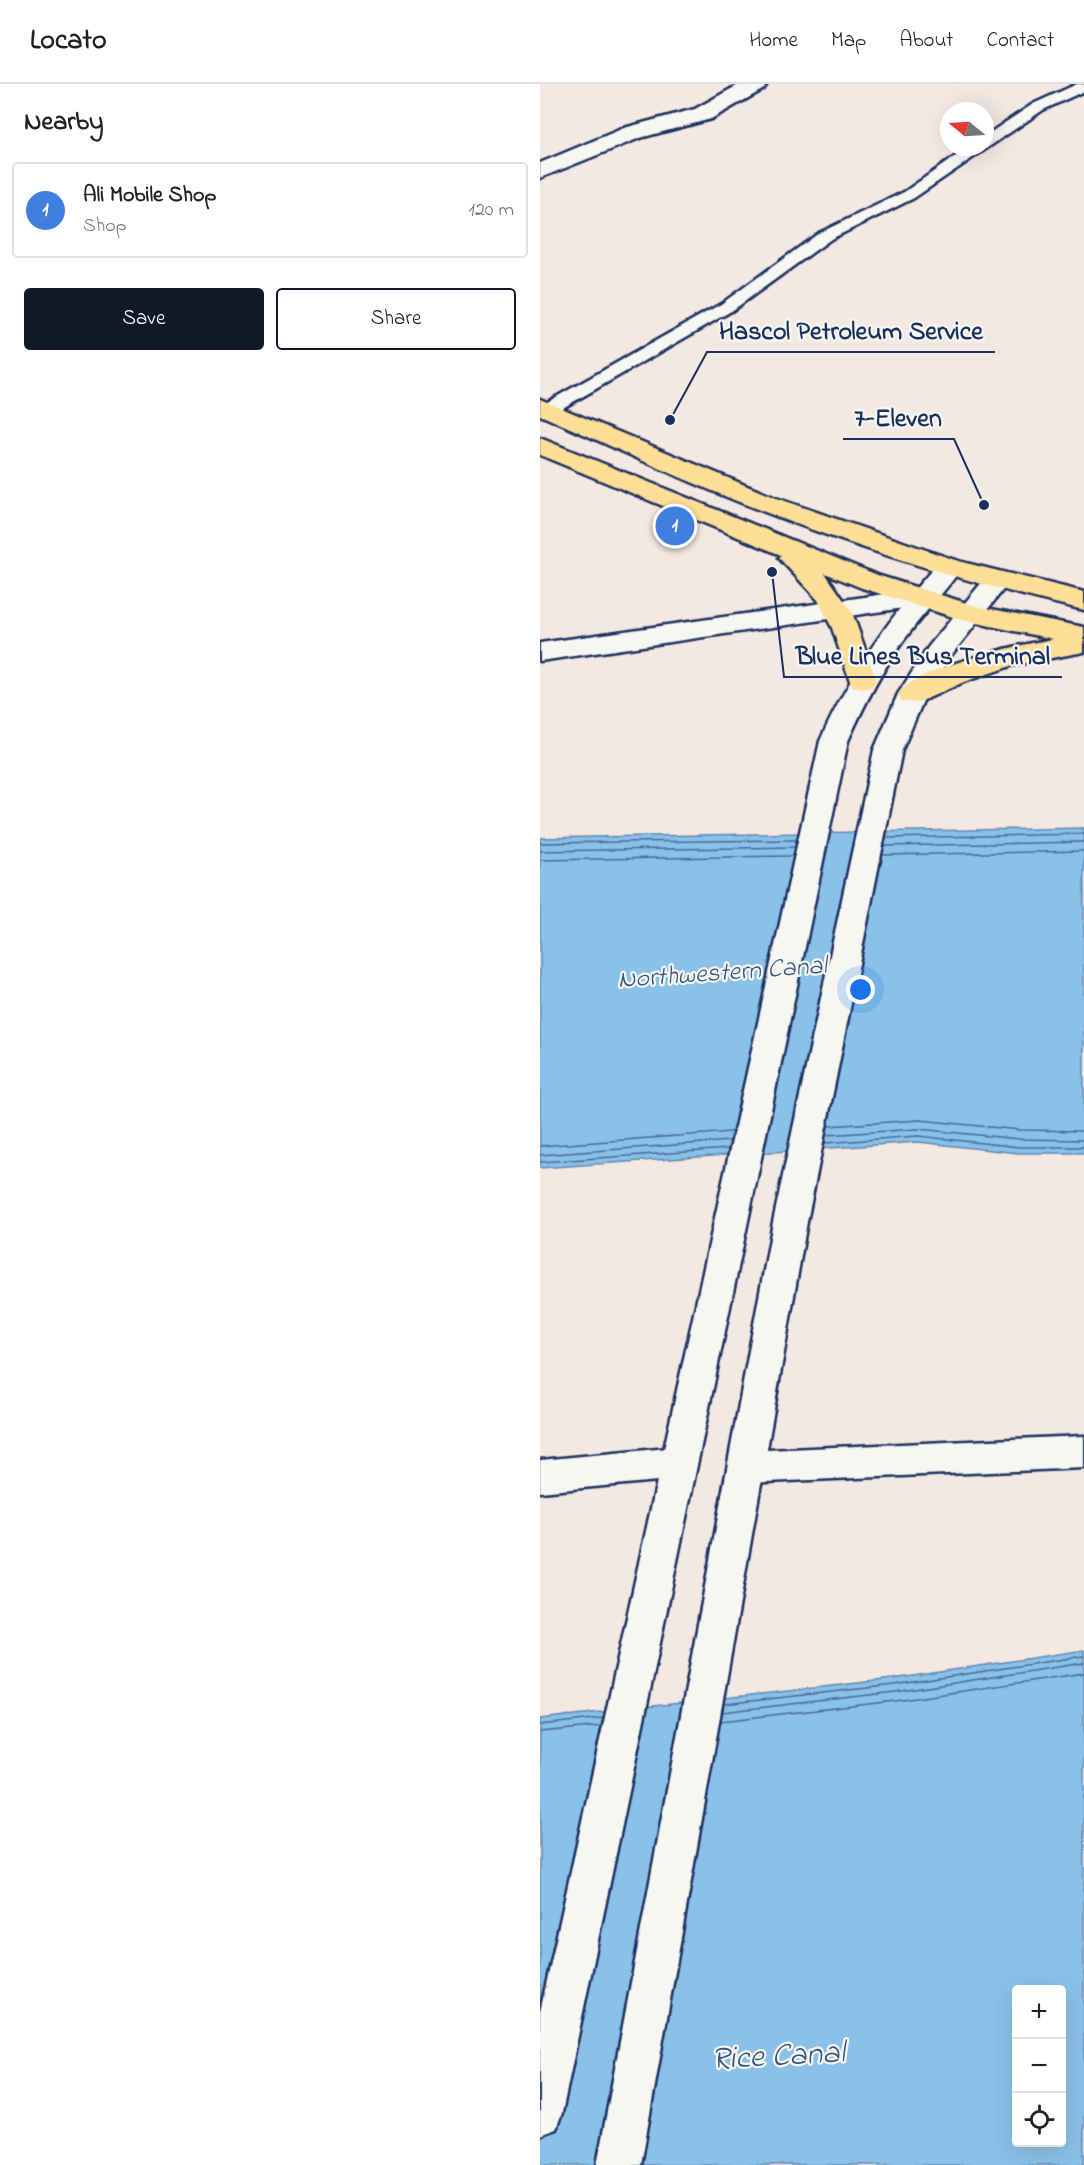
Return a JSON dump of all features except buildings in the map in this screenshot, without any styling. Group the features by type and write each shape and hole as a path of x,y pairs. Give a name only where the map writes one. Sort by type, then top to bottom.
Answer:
{"main road":[{"path":"540,171 632,133 703,114 756,84"},
{"path":"544,407 767,504 949,567 997,581 1084,601"},
{"path":"540,446 871,582 972,614 1084,636"},
{"path":"769,541 800,563 824,588 839,610 849,631 862,680"},
{"path":"540,2113 726,1232 834,741 862,680 899,624 949,567"},
{"path":"619,2165 790,1222 888,750 912,694 939,652 997,581"},
{"path":"540,652 921,598"},
{"path":"912,694 951,675 992,660 1035,650 1084,644"},
{"path":"743,1481 1084,1452"},
{"path":"540,1476 675,1480"}],"lane":[{"path":"994,137 1038,107 1084,86"},
{"path":"544,407 727,307 825,236 909,195 966,156"}],"water":[{"name":"Northwestern Canal","path":"1084,828 1084,1153 1018,1153 918,1142 540,1168 540,838"},
{"name":"Rice Canal","path":"1084,1650 1084,2165 540,2165 540,1719 893,1679"}],"place":[{"name":"Hascol Petroleum Service","path":"670,420"},
{"name":"7-Eleven","path":"984,505"},
{"name":"Ali Mobile Shop","path":"675,526"},
{"name":"Blue Lines Bus Terminal","path":"772,572"}]}
